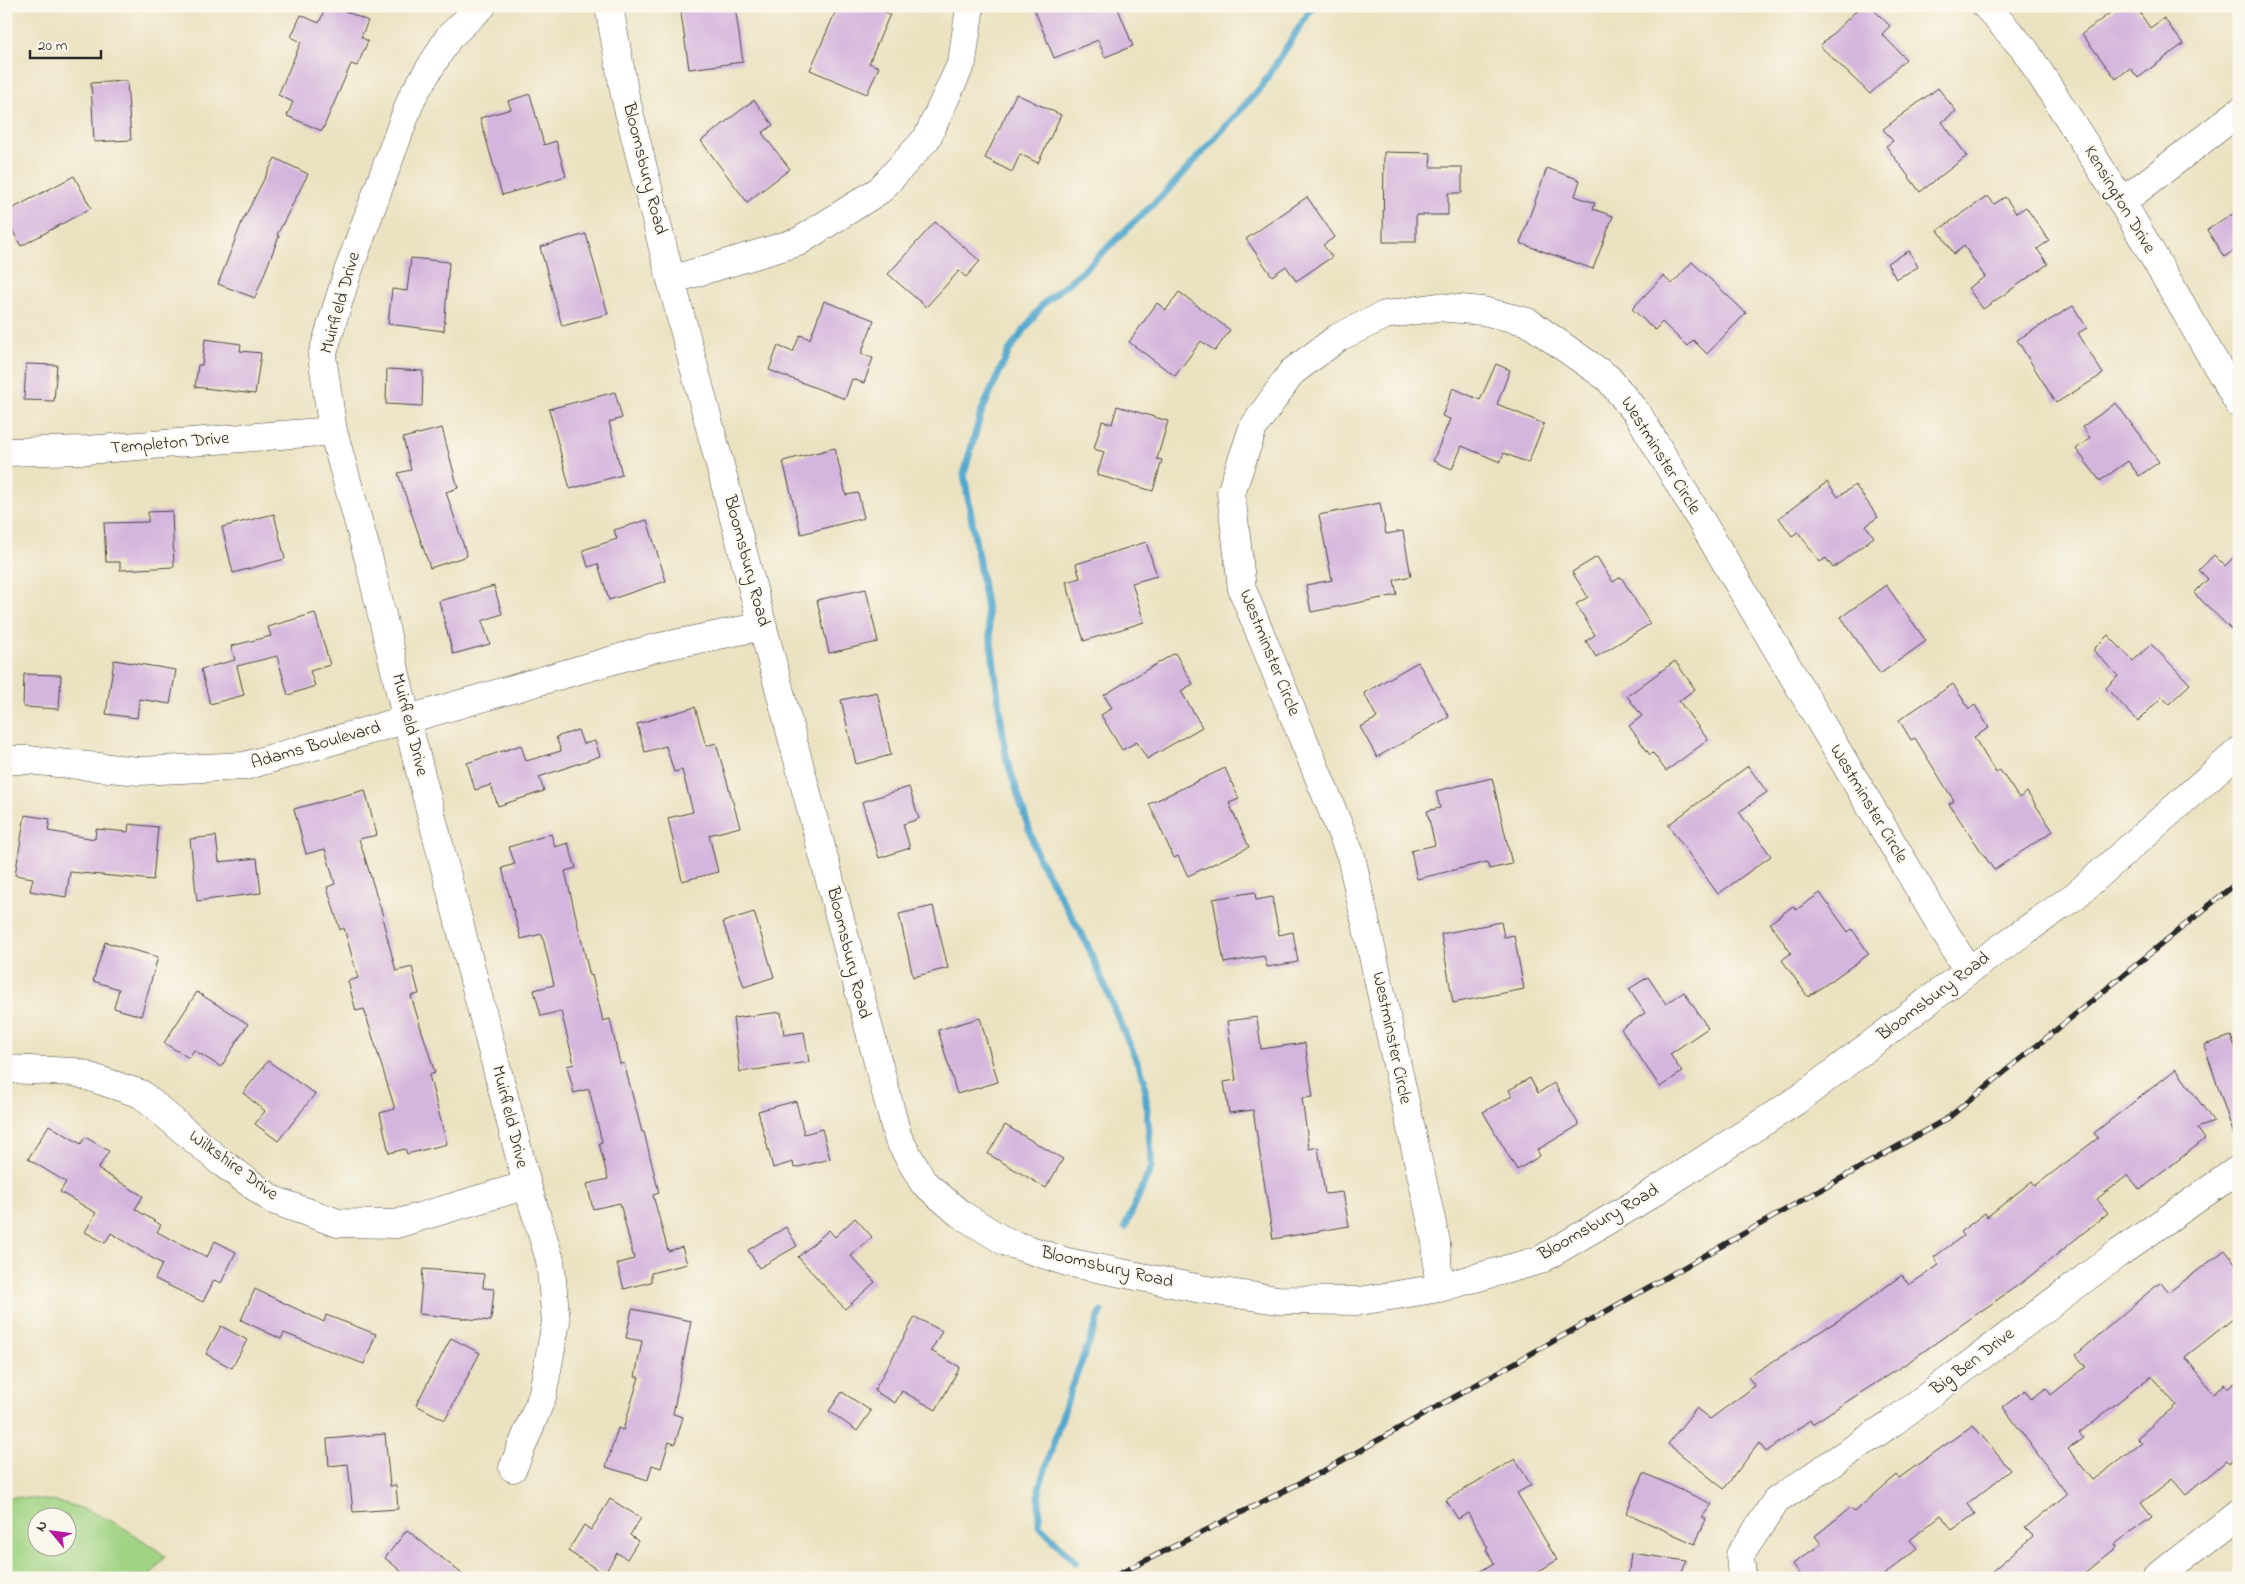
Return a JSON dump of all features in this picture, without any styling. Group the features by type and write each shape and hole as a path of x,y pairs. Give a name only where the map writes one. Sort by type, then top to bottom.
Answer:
{"street":[{"name":"Muirfield Drive","path":"482,6 449,37 412,97 347,274 322,356 333,430 369,560 407,721 527,1185 550,1260 556,1322 542,1397 513,1468"},
{"name":"Bloomsbury Road","path":"609,6 625,96 671,280 898,1138 923,1182 960,1213 1006,1242 1067,1262 1201,1289 1278,1300 1360,1301 1439,1288 1540,1260 1635,1204 1796,1101 1968,971 2076,895 2239,752"},
{"path":"671,280 798,242 880,190 927,138 962,62 970,6"},
{"name":"Kensington Drive","path":"1986,6 2025,50 2122,202 2239,404"},
{"path":"2122,202 2239,112"},
{"name":"Westminster Circle","path":"1439,1288 1436,1242 1351,856 1242,589 1232,503 1231,493 1253,428 1292,372 1339,337 1385,315 1438,307 1483,311 1528,322 1608,378 1639,416 1968,971"},
{"name":"Templeton Drive","path":"6,452 86,450 333,430"},
{"name":"Adams Boulevard","path":"6,760 28,760 139,771 245,766 407,721 655,648 763,626"},
{"name":"Wilkshire Drive","path":"6,1069 75,1072 141,1094 221,1162 274,1200 338,1224 396,1224 527,1185"},
{"name":"Big Ben Drive","path":"1742,1578 1740,1555 1776,1501 1893,1422 2116,1255 2239,1170"},
{"path":"2156,1578 2239,1513"}],"green space":[{"path":"6,1497 52,1501 72,1506 28,1506 28,1556 78,1556 78,1508 109,1520 165,1556 149,1578 6,1578"}],"building":[{"path":"326,6 334,6 368,21 361,37 368,41 357,66 351,64 322,131 287,116 293,102 278,95 301,42 291,37 301,15 319,23"},
{"path":"680,6 735,6 743,62 689,69"},
{"path":"838,6 871,6 890,14 869,63 879,67 867,94 810,70"},
{"path":"1033,6 1117,6 1133,46 1105,57 1098,40 1054,58"},
{"path":"1861,6 1870,6 1890,26 1882,34 1906,59 1870,94 1820,46"},
{"path":"2119,6 2135,6 2150,28 2164,18 2183,44 2138,78 2130,68 2116,79 2082,34"},
{"path":"127,81 131,140 94,142 91,83"},
{"path":"1938,88 1956,111 1942,122 1967,156 1920,192 1886,146 1893,141 1883,129"},
{"path":"530,94 544,145 556,141 566,176 502,195 480,118 511,109 508,101"},
{"path":"1016,94 1061,115 1038,163 1020,154 1012,172 985,158"},
{"path":"754,100 773,125 762,133 790,169 747,202 701,141"},
{"path":"1384,152 1431,153 1430,167 1462,167 1462,193 1448,193 1448,215 1416,215 1416,242 1383,242"},
{"path":"275,158 308,174 277,235 279,236 255,298 218,284 242,222"},
{"path":"1547,168 1580,180 1575,196 1595,203 1593,209 1613,216 1593,269 1520,243"},
{"path":"74,176 91,208 21,246 6,219 6,212"},
{"path":"1988,196 1994,204 2005,197 2016,213 2026,207 2049,241 2037,249 2048,264 1983,309 1968,288 1985,277 1964,246 1954,254 1938,230"},
{"path":"1307,197 1335,237 1323,245 1332,257 1296,281 1286,266 1272,276 1246,239"},
{"path":"2239,210 2239,247 2224,257 2207,230"},
{"path":"935,222 980,261 966,277 959,271 926,307 888,274"},
{"path":"586,234 608,314 562,326 540,247"},
{"path":"1909,251 1918,267 1896,279 1887,263"},
{"path":"411,258 449,262 444,331 388,324 392,289 407,291"},
{"path":"1692,262 1746,313 1707,354 1693,340 1687,346 1662,322 1655,330 1632,309 1663,276 1672,284"},
{"path":"1179,292 1230,330 1215,351 1201,341 1175,376 1129,342 1157,303 1166,310"},
{"path":"824,301 874,320 861,354 873,358 864,383 852,379 845,399 769,370 778,346 793,352 800,335 810,339"},
{"path":"2073,306 2087,328 2078,333 2103,374 2056,403 2017,340"},
{"path":"205,339 241,344 240,351 261,353 255,394 195,387 198,365 202,365"},
{"path":"26,364 57,365 54,401 24,400"},
{"path":"1496,364 1510,370 1497,404 1544,424 1528,463 1504,453 1500,462 1462,446 1452,469 1433,461 1450,419 1442,416 1453,388 1480,400"},
{"path":"387,369 423,371 422,406 386,404"},
{"path":"615,392 622,418 609,422 622,475 570,489 549,409"},
{"path":"2116,403 2159,462 2139,476 2128,461 2100,481 2076,449 2090,438 2082,427"},
{"path":"1117,406 1168,421 1157,459 1162,460 1153,491 1097,475 1104,452 1094,449 1102,421 1112,424"},
{"path":"442,428 458,488 446,492 467,556 430,568 398,473 411,470 403,438"},
{"path":"835,448 846,495 858,493 864,518 801,534 783,461"},
{"path":"1827,482 1838,497 1855,485 1878,517 1866,526 1874,537 1833,568 1826,558 1820,562 1798,532 1792,536 1779,518"},
{"path":"1380,503 1386,534 1403,531 1411,576 1394,580 1397,595 1311,612 1306,585 1332,580 1319,515"},
{"path":"172,511 174,567 120,570 120,562 106,562 104,523 148,522 148,512"},
{"path":"274,514 285,559 233,573 222,527"},
{"path":"647,520 666,581 609,600 598,564 588,567 583,550 617,539 614,530"},
{"path":"1146,542 1157,576 1132,583 1144,622 1084,641 1066,582 1080,578 1076,564"},
{"path":"2239,552 2239,637 2194,593 2208,579 2199,570 2214,555 2225,566"},
{"path":"1597,557 1613,582 1621,577 1650,624 1596,657 1586,641 1595,635 1576,604 1588,597 1572,572"},
{"path":"1886,585 1926,641 1880,674 1841,617"},
{"path":"494,586 502,614 482,621 490,644 453,654 439,601"},
{"path":"866,589 878,642 829,653 817,600"},
{"path":"315,613 330,665 310,671 315,686 288,695 277,656 237,666 244,695 210,704 201,669 235,660 231,646 271,636 268,627"},
{"path":"2108,635 2133,661 2151,644 2190,684 2169,704 2162,697 2138,721 2106,688 2118,676 2093,650"},
{"path":"1175,653 1193,684 1181,691 1202,727 1147,759 1137,742 1122,750 1101,715 1112,708 1104,695"},
{"path":"114,660 176,670 170,704 139,699 137,718 106,714"},
{"path":"1675,661 1695,689 1679,701 1708,740 1666,771 1653,753 1650,755 1629,726 1642,716 1627,696"},
{"path":"1418,662 1449,717 1377,757 1360,727 1377,718 1364,693"},
{"path":"24,674 61,675 59,709 23,707"},
{"path":"1953,684 1969,709 1975,705 1989,728 1974,737 1996,773 2000,770 2019,798 2027,792 2053,831 1994,870 1949,804 1954,801 1915,738 1911,740 1899,720"},
{"path":"877,692 891,755 856,764 841,700"},
{"path":"695,707 706,746 716,743 740,827 709,835 718,872 682,881 668,818 693,812 682,770 674,772 666,746 645,752 637,724"},
{"path":"578,730 583,744 595,741 600,756 539,777 544,791 498,806 491,785 475,790 467,763 521,745 526,761 561,751 556,737"},
{"path":"1748,766 1767,792 1739,812 1771,856 1718,894 1668,825"},
{"path":"1225,768 1239,799 1229,803 1249,847 1188,876 1178,856 1174,858 1149,804"},
{"path":"1492,778 1512,864 1489,869 1487,862 1417,879 1411,851 1435,845 1427,811 1440,808 1436,791"},
{"path":"909,787 919,819 903,824 910,848 879,858 862,802"},
{"path":"365,790 377,835 359,839 383,916 396,971 412,967 419,994 411,996 435,1073 429,1075 447,1144 407,1154 405,1149 389,1153 380,1113 395,1109 364,1009 356,1011 348,981 358,978 344,928 340,930 327,887 335,884 325,849 306,854 294,809"},
{"path":"25,815 50,819 48,831 95,839 96,829 128,832 129,824 158,827 153,880 70,872 66,897 30,891 33,878 15,875"},
{"path":"551,834 555,847 568,843 576,868 565,871 590,976 592,975 603,1021 610,1019 620,1064 624,1063 642,1132 644,1132 659,1193 653,1195 668,1251 682,1247 687,1264 651,1273 651,1282 624,1289 617,1264 634,1259 620,1203 593,1209 587,1184 608,1179 599,1143 602,1142 589,1089 574,1093 567,1066 574,1064 561,1011 541,1016 534,990 554,985 542,934 521,939 502,868 515,864 509,847"},
{"path":"216,836 219,862 257,858 261,893 197,901 190,839"},
{"path":"1255,892 1256,900 1272,897 1279,935 1293,932 1298,962 1267,967 1264,956 1224,963 1213,899"},
{"path":"1820,893 1848,932 1852,929 1869,954 1808,997 1782,960 1791,953 1770,923 1793,906 1796,910"},
{"path":"933,906 948,968 913,977 899,914"},
{"path":"754,912 774,977 744,987 723,922"},
{"path":"1501,922 1504,937 1514,935 1524,989 1453,1003 1441,934"},
{"path":"105,942 158,957 141,1016 114,1008 119,989 93,981"},
{"path":"1648,977 1666,1004 1684,992 1708,1028 1670,1054 1682,1072 1660,1087 1621,1029 1645,1013 1629,989"},
{"path":"197,992 248,1024 221,1067 194,1050 189,1058 164,1043"},
{"path":"781,1012 784,1035 804,1032 809,1062 740,1072 733,1018"},
{"path":"1257,1017 1261,1049 1305,1043 1313,1097 1302,1098 1309,1149 1318,1147 1325,1194 1343,1192 1349,1226 1273,1239 1253,1110 1229,1113 1224,1082 1236,1080 1227,1021"},
{"path":"980,1018 998,1082 957,1094 938,1030"},
{"path":"2231,1036 2239,1058 2239,1137 2235,1138 2204,1045"},
{"path":"268,1061 315,1094 278,1141 255,1124 265,1111 243,1093"},
{"path":"2176,1069 2214,1122 2197,1128 2205,1139 2140,1190 2128,1175 2097,1199 2108,1213 2024,1281 1907,1363 1812,1424 1810,1420 1766,1452 1759,1443 1724,1489 1668,1444 1696,1408 1710,1419 1755,1386 1748,1377 1853,1311 1902,1275 1909,1285 1939,1265 1934,1257 1963,1236 1960,1232 1985,1213 1987,1217 2032,1181 2035,1186 2098,1138 2094,1133"},
{"path":"1530,1078 1538,1093 1554,1083 1579,1125 1537,1150 1540,1156 1517,1170 1483,1112 1512,1096 1509,1090"},
{"path":"796,1101 804,1134 822,1129 830,1159 794,1168 793,1162 773,1168 758,1111"},
{"path":"49,1125 81,1144 85,1137 109,1151 98,1169 143,1196 135,1209 161,1225 157,1232 207,1257 215,1241 236,1252 221,1283 214,1280 203,1302 155,1279 162,1264 111,1233 105,1243 85,1232 96,1213 60,1192 66,1182 28,1159"},
{"path":"1005,1125 1063,1159 1046,1188 988,1154"},
{"path":"855,1218 872,1237 851,1256 875,1282 845,1309 798,1257 829,1230 835,1237"},
{"path":"786,1227 797,1246 759,1268 748,1250"},
{"path":"2225,1250 2239,1268 2239,1314 2185,1357 2213,1393 2224,1384 2227,1389 2239,1380 2239,1455 2228,1463 2226,1461 2186,1495 2172,1479 2141,1503 2152,1517 2115,1544 2117,1547 2079,1578 1984,1578 2033,1536 2025,1528 2067,1494 2003,1407 2025,1390 2031,1399 2046,1388 2051,1395 2086,1367 2076,1355 2139,1300 2161,1282 2169,1292","holes":["2151,1376 2176,1405 2137,1438 2142,1443 2093,1480 2068,1449 2083,1438 2079,1433"]},
{"path":"423,1269 484,1274 483,1288 494,1289 491,1321 419,1314"},
{"path":"255,1289 324,1322 326,1315 376,1334 364,1364 284,1333 281,1339 241,1320"},
{"path":"632,1309 691,1321 673,1414 683,1417 675,1444 669,1442 661,1468 652,1465 648,1480 606,1467 618,1428 623,1430 639,1377 635,1377 642,1341 626,1338"},
{"path":"915,1317 942,1331 931,1351 960,1367 936,1410 902,1391 895,1403 874,1391"},
{"path":"221,1326 247,1340 232,1368 206,1354"},
{"path":"451,1338 480,1353 445,1420 416,1405"},
{"path":"842,1392 871,1411 857,1431 829,1411"},
{"path":"1973,1425 2010,1470 1968,1504 1975,1514 1952,1530 1941,1515 1910,1540 1917,1548 1880,1578 1803,1578 1793,1564 1821,1544 1815,1536 1850,1508 1854,1512 1897,1475 1899,1478"},
{"path":"385,1434 390,1486 396,1485 398,1509 353,1512 348,1464 329,1466 327,1439"},
{"path":"1515,1459 1531,1485 1517,1493 1557,1560 1528,1578 1469,1578 1494,1563 1486,1549 1488,1548 1468,1513 1458,1519 1446,1500"},
{"path":"1644,1473 1712,1504 1702,1517 1706,1519 1695,1544 1626,1513"},
{"path":"610,1499 641,1518 630,1535 638,1541 627,1559 617,1553 604,1574 568,1551 584,1525 591,1530"},
{"path":"407,1530 467,1578 409,1578 385,1558"},
{"path":"1631,1553 1687,1561 1679,1578 1628,1578"}],"waterway":[{"path":"1125,1227 1152,1166 1144,1078 1086,942 1038,857 1006,757 986,604 964,474 981,413 1009,351 1043,304 1085,269 1169,189 1262,86 1313,6"},
{"path":"1076,1563 1039,1525 1039,1488 1072,1386 1101,1312"}],"railway":[{"path":"1111,1578 1320,1473 1948,1118 2239,881"}]}
